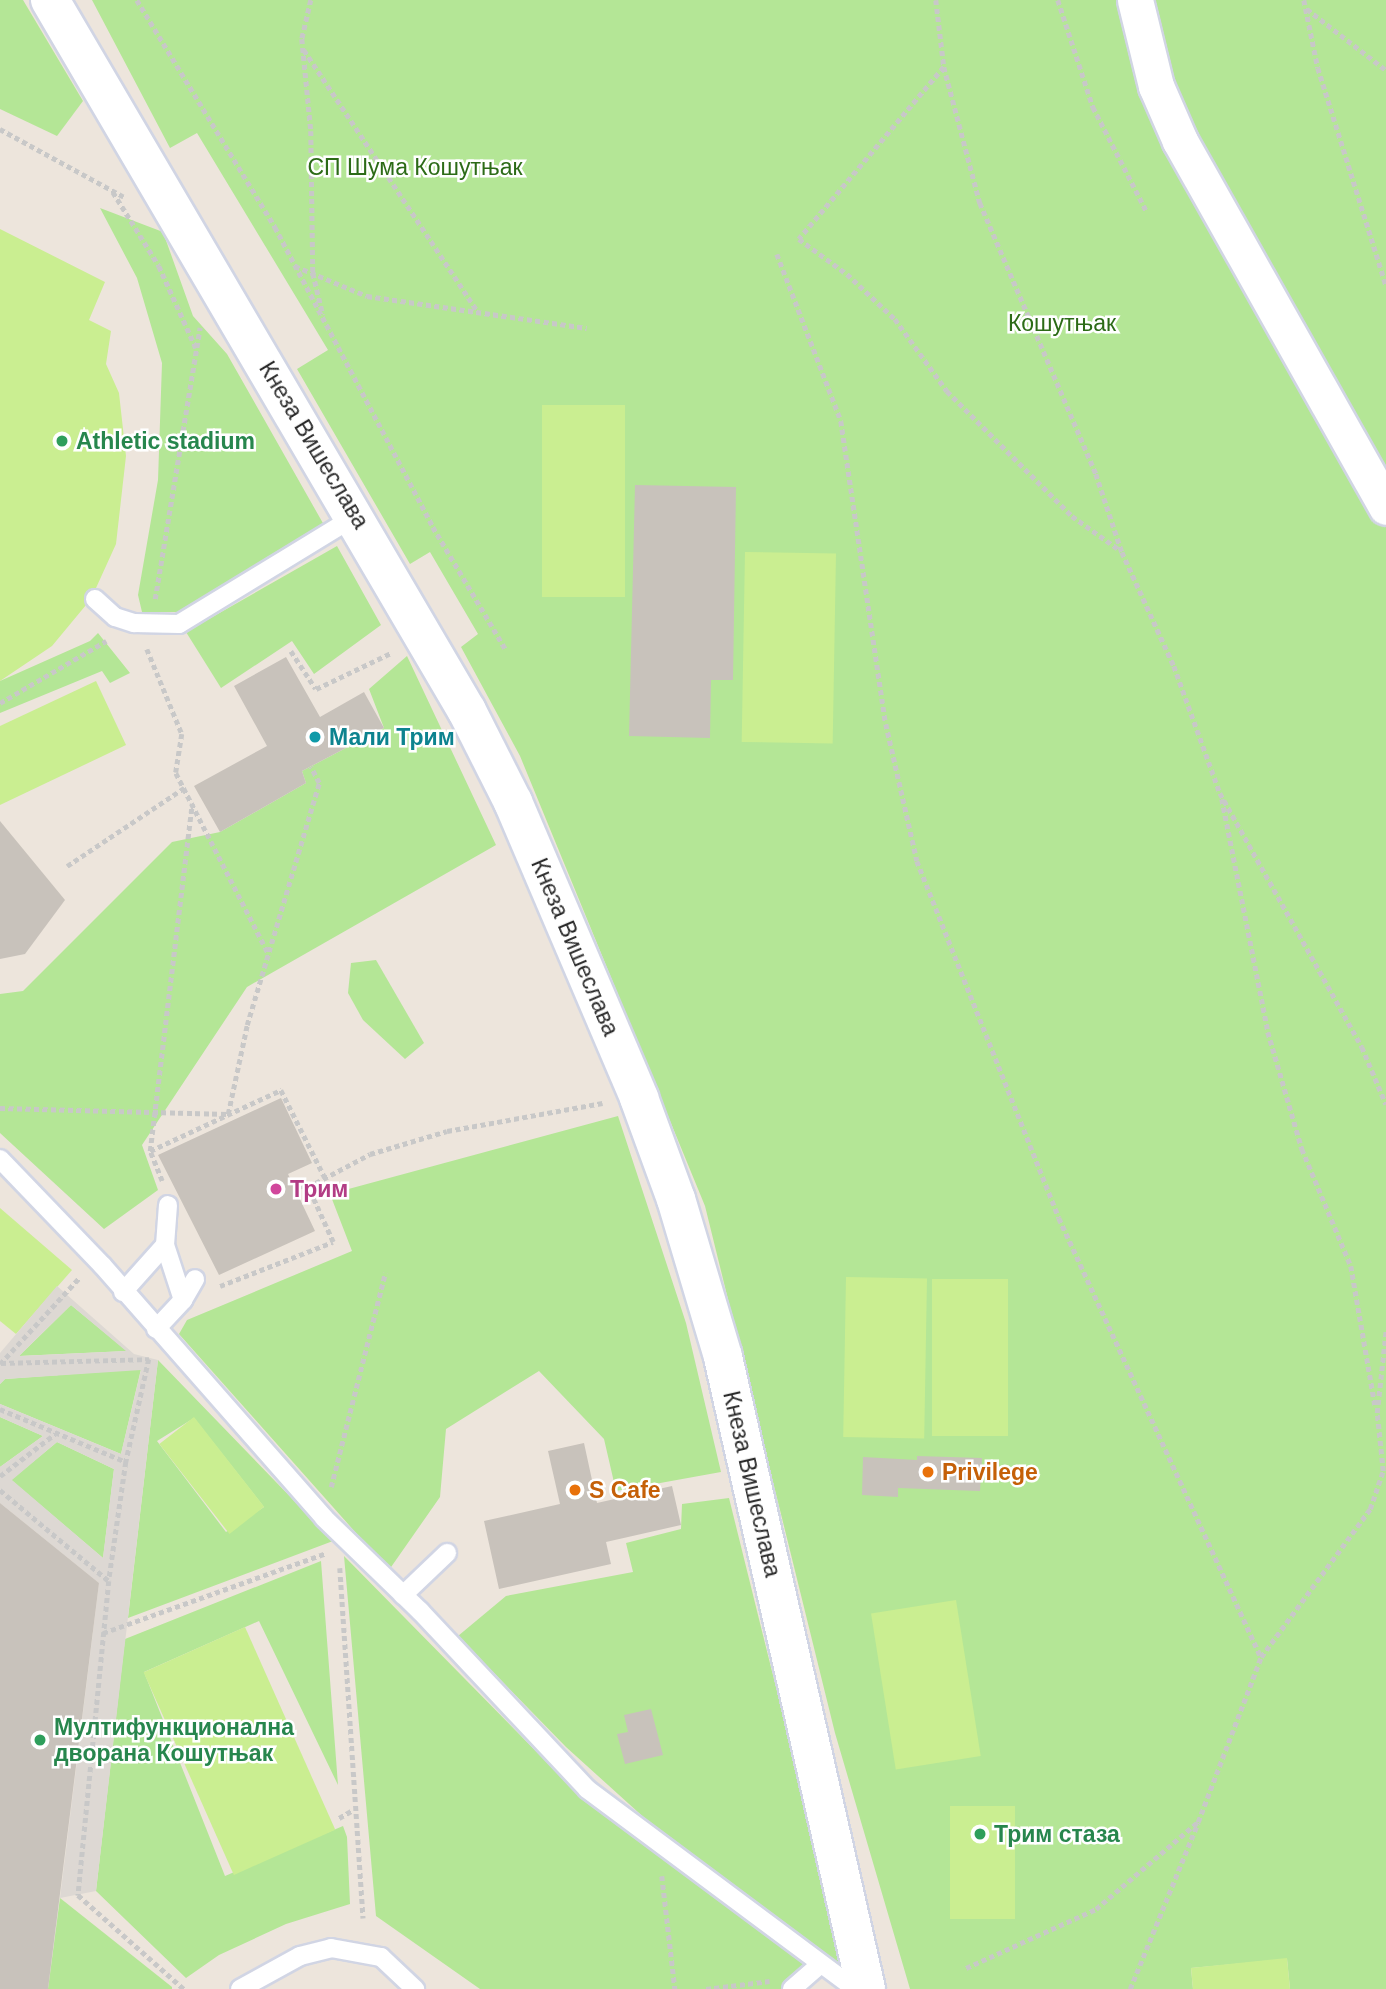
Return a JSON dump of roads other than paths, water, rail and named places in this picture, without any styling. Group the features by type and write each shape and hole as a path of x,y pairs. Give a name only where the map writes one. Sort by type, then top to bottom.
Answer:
{"street":[{"name":"Кнеза Вишеслава","path":"50,0 432,645 513,802 639,1098 676,1199 723,1357 866,1987"},
{"path":"1135,0 1156,86 1180,141 1386,507"}],"lane":[{"path":"95,599 115,617 142,623 179,624 356,516"},
{"path":"0,1159 97,1259 122,1292 324,1518 338,1541 403,1595 587,1789 821,1965 851,1986 866,1987"},
{"path":"168,1205 165,1245 183,1300"},
{"path":"122,1292 165,1245"},
{"path":"156,1329 183,1300 195,1279"},
{"path":"403,1595 447,1553"},
{"path":"240,1989 300,1956 331,1948 381,1957 415,1989"},
{"path":"799,1984 821,1965"}],"place":[{"name":"Athletic stadium","path":"62,441"},
{"name":"Мали Трим","path":"315,737"},
{"name":"Трим","path":"276,1189"},
{"name":"Privilege","path":"928,1472"},
{"name":"S Cafe","path":"575,1490"},
{"name":"Мултифункционална дворана Кошутњак","path":"40,1740"},
{"name":"Трим стаза","path":"980,1834"}],"park label":[{"name":"СП Шума Кошутњак","path":"415,167"},
{"name":"Кошутњак","path":"1062,323"}]}
